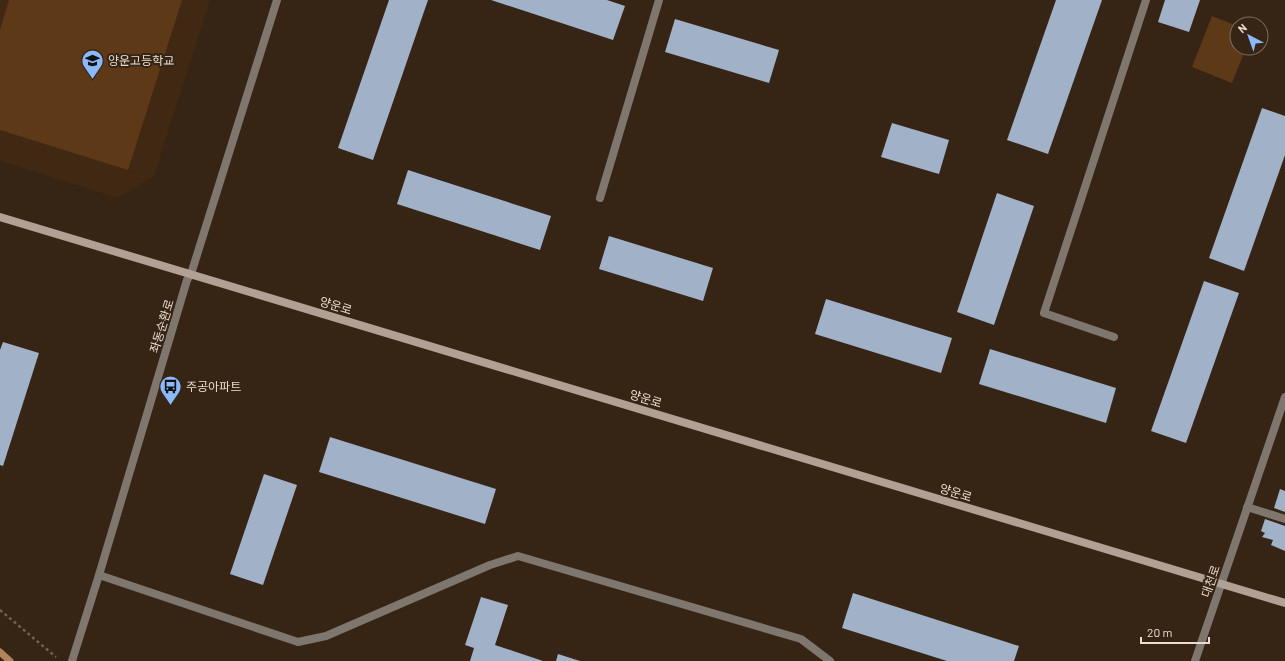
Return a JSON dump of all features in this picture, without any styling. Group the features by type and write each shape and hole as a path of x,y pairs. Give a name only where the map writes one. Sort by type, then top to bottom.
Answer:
{"main road":[{"name":"양운로","path":"0,217 1285,603"}],"street":[{"name":"좌동순환로","path":"72,659 99,575 187,280 277,0"},
{"path":"600,198 659,0"},
{"path":"1114,337 1044,313 1146,0"},
{"name":"대천로","path":"1195,661 1285,397"},
{"path":"1247,507 1285,519"},
{"path":"99,575 298,642 326,636 490,565 518,556 801,639 830,661"}],"path":[{"path":"0,610 60,660"}],"shaded area":[{"name":"양운고등학교","path":"0,0 210,0 154,176 118,198 0,161"},
{"name":"양운고등학교","path":"9,0 182,0 128,170 0,130 0,30"},
{"path":"1212,16 1229,23 1229,56 1243,56 1232,83 1192,67"}],"building":[{"path":"389,0 428,0 373,160 338,148"},
{"path":"491,0 607,0 625,6 613,40"},
{"path":"1056,0 1102,0 1048,154 1007,140"},
{"path":"1165,0 1200,0 1189,32 1158,22"},
{"path":"675,19 779,50 769,83 665,52"},
{"path":"1262,108 1285,116 1285,155 1244,271 1209,258"},
{"path":"892,123 949,140 939,174 881,157"},
{"path":"408,170 551,216 540,250 397,204"},
{"path":"997,193 1034,206 994,325 957,312"},
{"path":"609,236 713,268 703,301 599,269"},
{"path":"1204,281 1239,293 1186,443 1151,431"},
{"path":"826,299 952,338 941,373 815,334"},
{"path":"3,342 39,353 3,466 0,465 0,350"},
{"path":"990,349 1116,388 1106,423 979,384"},
{"path":"330,437 496,489 485,524 319,472"},
{"path":"264,474 297,485 263,585 230,574"},
{"path":"1280,489 1285,491 1285,512 1274,508"},
{"path":"1265,519 1285,526 1285,551 1271,545 1273,540 1262,537 1265,533 1261,531"},
{"path":"853,593 1019,646 1014,661 947,661 842,628"},
{"path":"481,597 508,605 495,645 543,661 470,661 474,648 465,645"},
{"path":"558,654 580,661 556,661"}],"waterway":[{"path":"0,652 10,661"}],"place":[{"name":"양운고등학교","path":"92,80"},
{"name":"주공아파트","path":"171,406"}]}
